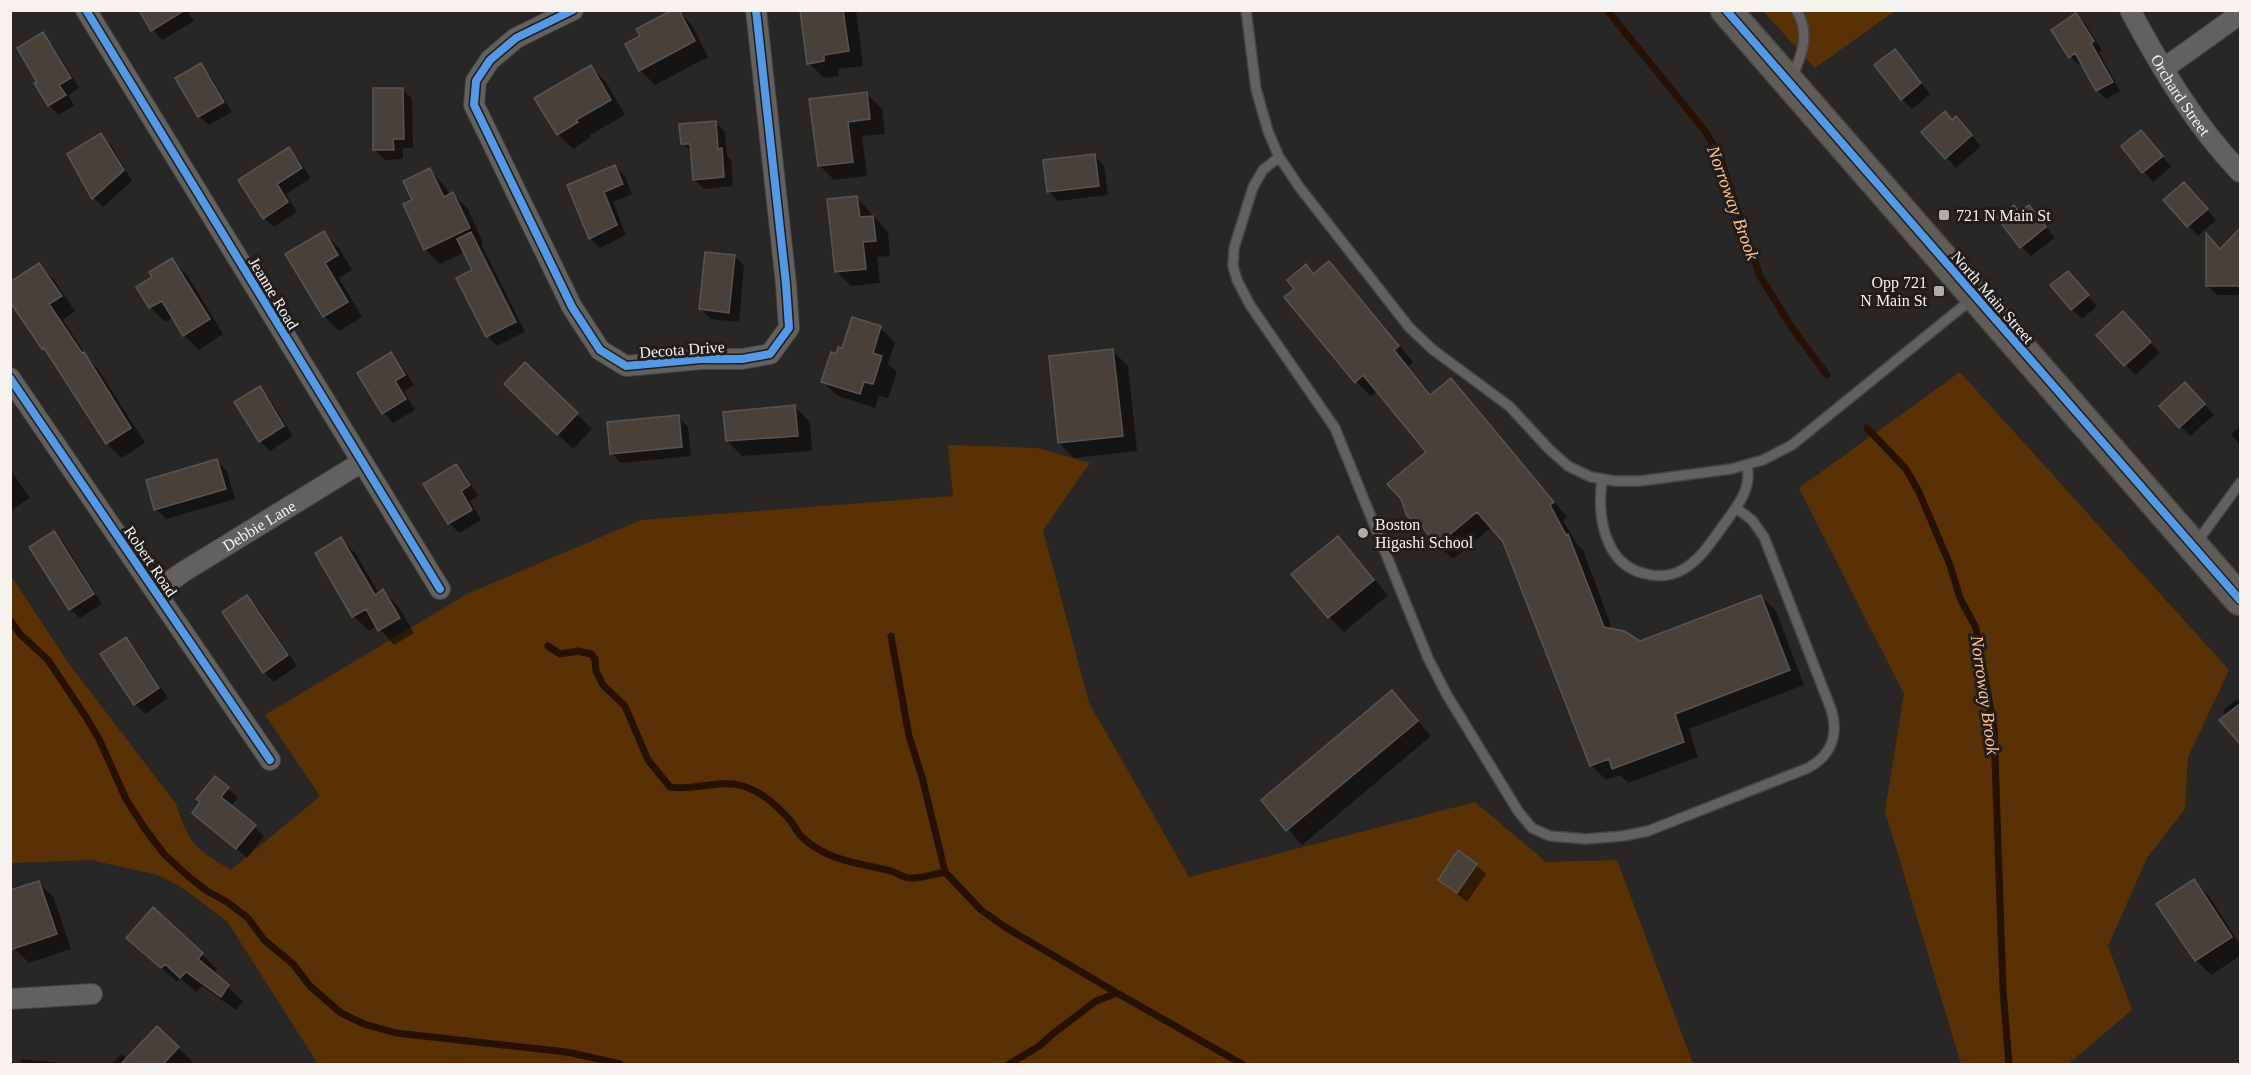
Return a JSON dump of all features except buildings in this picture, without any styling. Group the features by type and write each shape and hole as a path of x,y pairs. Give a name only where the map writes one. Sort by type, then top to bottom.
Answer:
{"main road":[{"name":"North Main Street","path":"1726,10 2241,600"}],"street":[{"name":"Jeanne Road","path":"86,10 440,589"},
{"name":"Decota Drive","path":"573,10 516,38 490,60 476,81 474,105 572,307 600,350 626,366 701,359 742,359 770,354 789,328 756,10"},
{"name":"Orchard Street","path":"2130,10 2163,69 2195,118 2241,172"},
{"path":"2163,69 2241,14"},
{"name":"Robert Road","path":"10,378 270,759"},
{"name":"Debbie Lane","path":"156,591 362,462"},
{"path":"10,999 92,994"}],"lane":[{"path":"1245,10 1256,89 1268,131 1279,157 1300,188 1400,318 1432,349 1509,406 1550,450 1579,473 1602,480 1640,481 1723,470 1770,457 1792,445 1975,297"},
{"path":"1790,82 1802,54 1804,32 1802,19 1796,10"},
{"path":"1279,157 1263,170 1253,187 1234,248 1233,263 1237,280 1250,305 1335,429 1421,640 1443,686 1518,811 1532,828 1541,834 1561,838 1598,839 1648,831 1808,768 1821,760 1831,747 1835,731 1833,716 1770,550 1757,525 1736,508"},
{"path":"1602,480 1600,505 1608,543 1622,562 1642,573 1662,576 1689,566 1702,553 1736,508 1748,484 1747,465"},
{"path":"2194,546 2241,483"}],"shaded area":[{"path":"1763,11 1895,11 1815,68"},
{"path":"1960,372 2229,670 2188,757 2185,809 2147,858 2108,946 2132,1010 2068,1064 1961,1064 1885,811 1904,694 1799,488"},
{"path":"948,445 1037,448 1090,463 1043,530 1089,703 1189,877 1475,802 1546,862 1617,860 1693,1064 318,1064 227,921 181,887 158,875 91,860 11,863 10,574 67,661 176,804 185,829 195,844 231,870 320,796 265,715 467,594 641,520 953,496"}],"waterway":[{"name":"Norroway Brook","path":"1607,10 1705,131 1718,153 1760,276 1792,328 1827,375"},
{"name":"Norroway Brook","path":"1867,428 1906,469 1919,492 1950,565 1960,598 1976,628 1994,728 2003,990 2009,1064"},
{"path":"10,620 20,634 48,660 86,717 99,739 126,799 165,855 207,891 227,902 248,918 264,940 293,964 310,986 341,1013 364,1024 396,1033 567,1052 620,1064"},
{"path":"891,636 909,736 922,777 945,872"},
{"path":"548,646 560,654 578,651 591,654 595,659 596,671 603,685 625,706 648,760 670,787 688,788 725,784 743,786 768,799 788,818 802,837 833,856 891,871 908,878 945,872 981,910 1005,927 1117,993"},
{"path":"1009,1064 1038,1047 1096,1001 1117,993 1242,1064"}],"cycle path":[{"path":"86,10 440,589"},
{"path":"573,10 516,38 490,60 476,81 474,105 572,307 600,350 626,366 701,359 742,359 770,354 789,328 756,10"},
{"path":"1726,10 2240,600"},
{"path":"10,378 270,760"}],"place":[{"name":"721 N Main St","path":"1944,215"},
{"name":"Opp 721 N Main St","path":"1939,291"},
{"name":"Boston Higashi School","path":"1363,533"}]}
